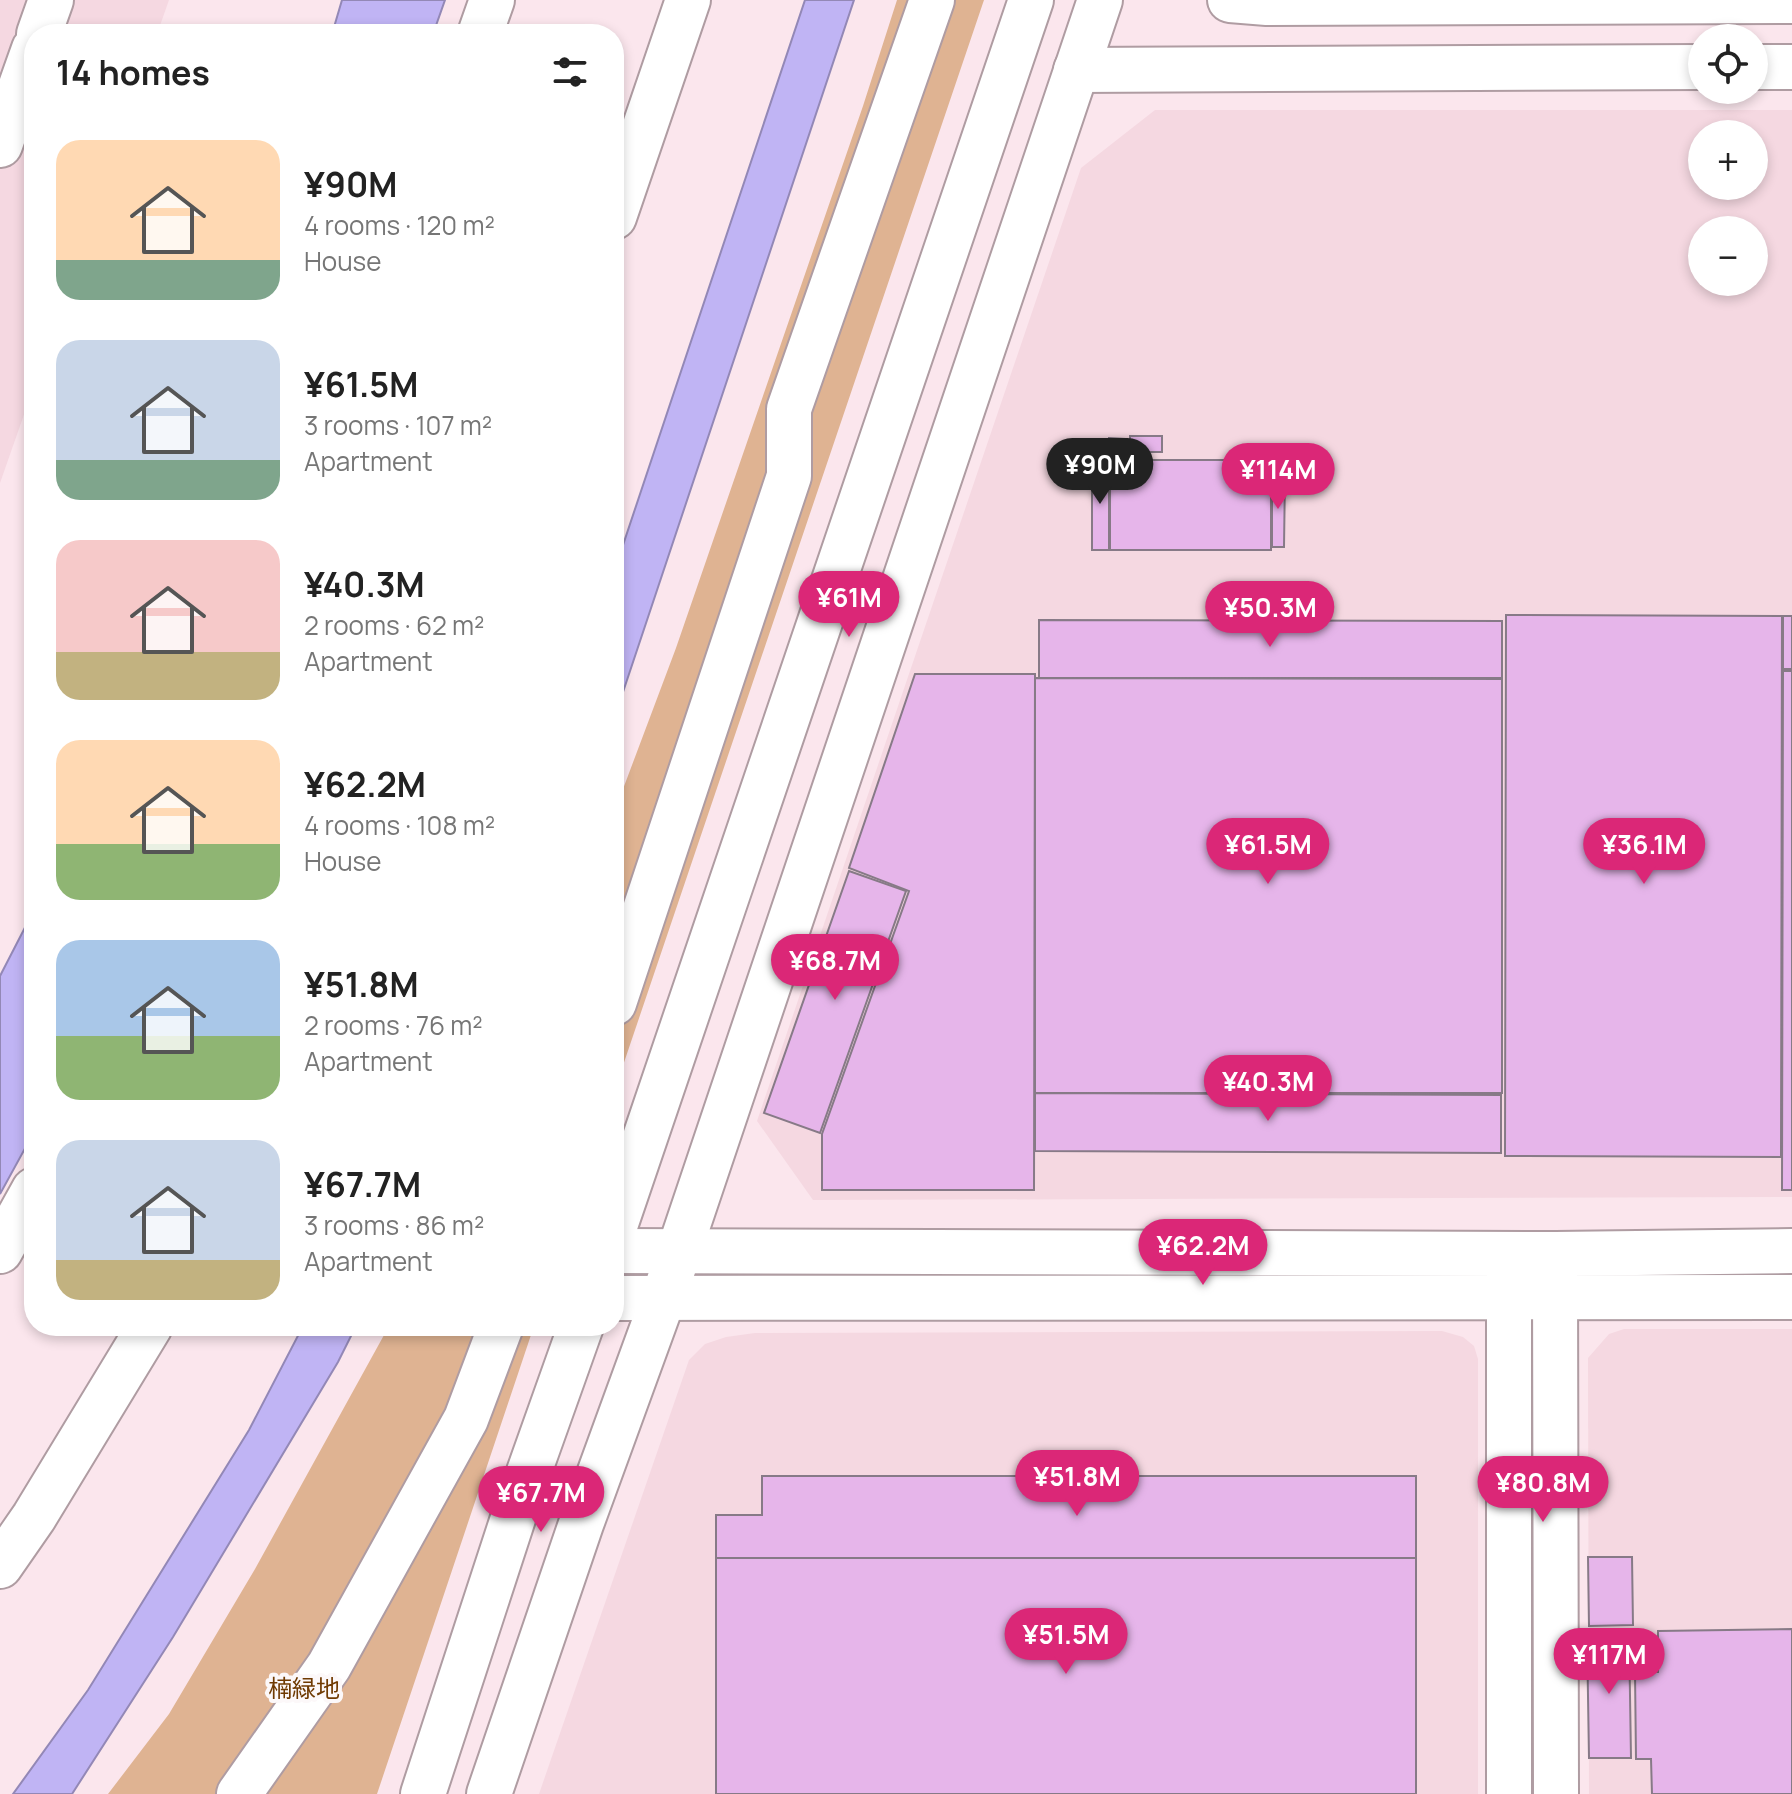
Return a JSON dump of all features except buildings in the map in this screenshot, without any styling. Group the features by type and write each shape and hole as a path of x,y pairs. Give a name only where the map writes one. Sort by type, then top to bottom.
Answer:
{"street":[{"path":"43,24 51,0"},
{"path":"484,24 492,0"},
{"path":"624,188 688,0"},
{"path":"624,973 789,476 789,409 932,0"},
{"path":"624,1200 1031,0"},
{"path":"489,1794 586,1510 663,1299 1100,0"},
{"path":"1230,0 1267,3 1792,1"},
{"path":"1076,70 1688,67"},
{"path":"1768,67 1792,67"},
{"path":"0,145 24,77"},
{"path":"0,1251 24,1208"},
{"path":"624,1251 1509,1254 1792,1251"},
{"path":"1509,1254 1509,1794"},
{"path":"1555,1254 1556,1794"},
{"path":"624,1298 1792,1297"},
{"path":"0,1566 34,1517 144,1336"},
{"path":"239,1794 329,1666 466,1419 497,1336"},
{"path":"423,1794 518,1503 577,1336"}],"shaded area":[{"path":"0,0 169,0 161,24 24,24 24,415 0,483"},
{"path":"342,0 445,0 437,24 335,24"},
{"path":"805,0 854,0 624,689 624,542"},
{"path":"1155,110 1792,110 1792,1197 813,1200 757,1121 1081,168"},
{"path":"24,929 24,1150 0,1194 0,976"},
{"path":"1624,1329 1792,1329 1792,1794 1589,1794 1588,1358 1609,1334"},
{"path":"1442,1331 1463,1337 1474,1346 1478,1359 1478,1794 539,1794 689,1360 705,1344 755,1333"},
{"path":"298,1336 351,1336 173,1637 72,1794 13,1794 88,1690 249,1430"}],"green space":[{"path":"897,0 984,0 624,1062 624,786 676,648"},
{"name":"楠緑地","path":"383,1336 531,1336 377,1794 108,1794 169,1714 255,1569"}]}
